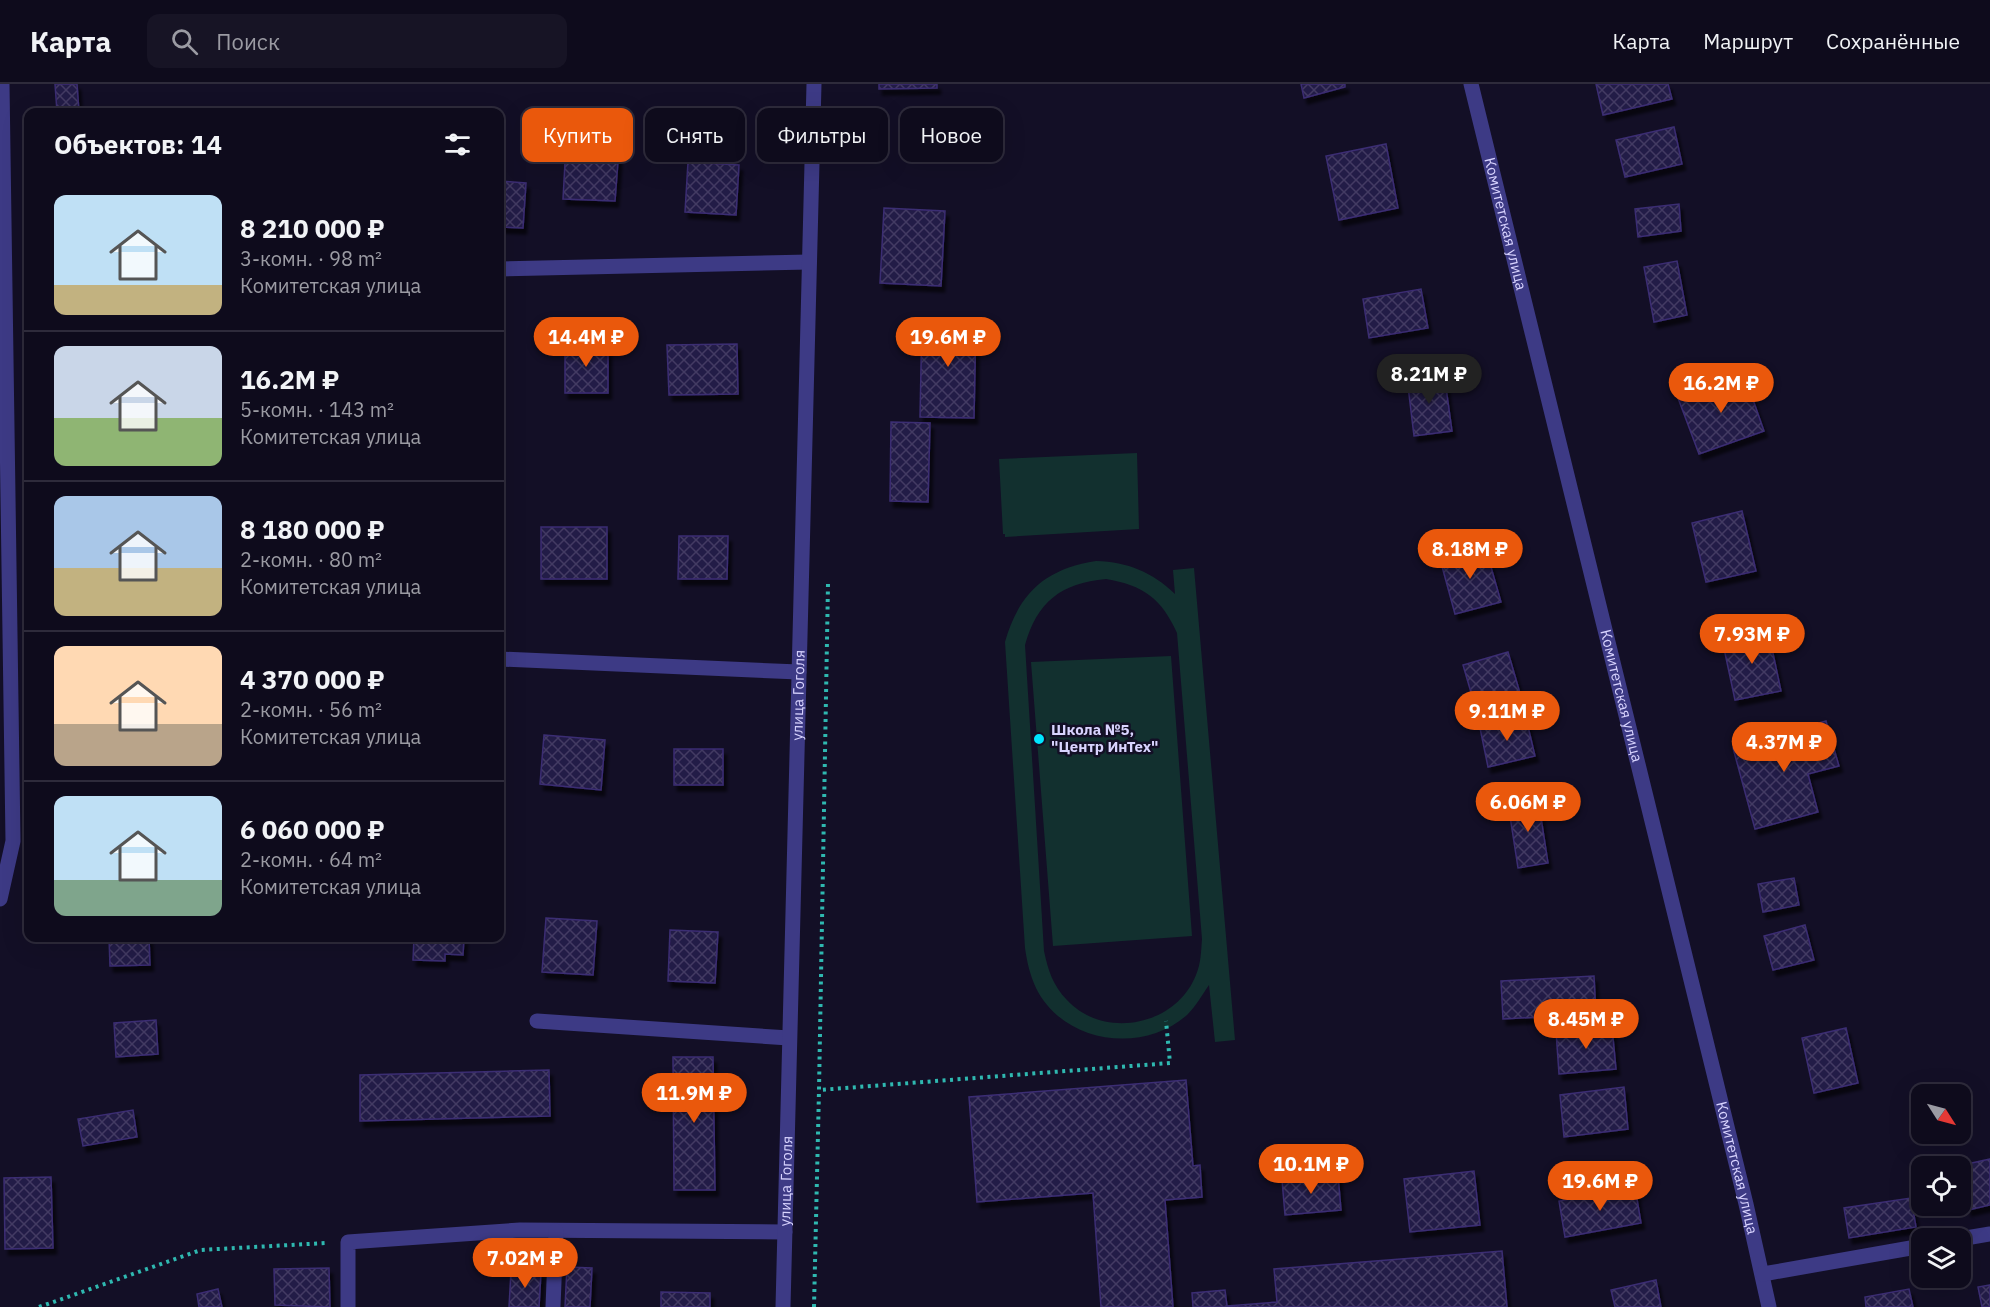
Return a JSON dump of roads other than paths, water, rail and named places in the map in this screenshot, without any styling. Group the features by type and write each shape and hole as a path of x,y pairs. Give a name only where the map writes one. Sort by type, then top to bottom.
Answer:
{"street":[{"path":"0,899 13,841 2,84"},
{"name":"улица Гоголя","path":"783,1307 814,84"},
{"name":"Комитетская улица","path":"1471,84 1763,1274 1769,1307"},
{"path":"504,269 809,262"},
{"path":"504,659 799,672"},
{"path":"537,1022 789,1038"},
{"path":"348,1307 348,1242 520,1230 785,1232"},
{"path":"553,1307 556,1231"},
{"path":"1971,1237 1990,1234"},
{"path":"1763,1274 1911,1248"}],"place":[{"name":"Школа №5, \"Центр ИнТех\"","path":"1039,739"}]}
